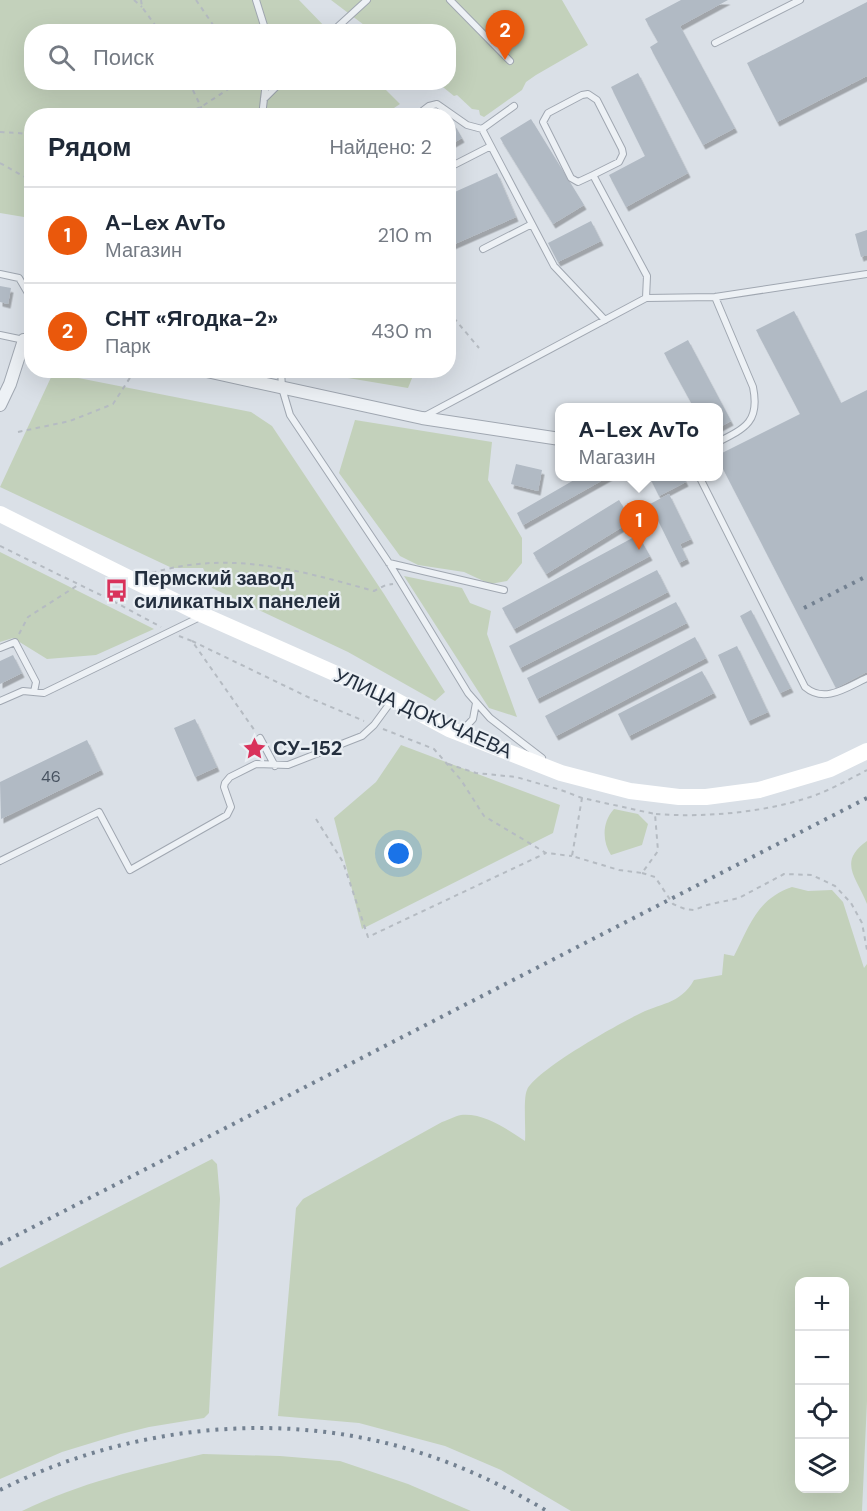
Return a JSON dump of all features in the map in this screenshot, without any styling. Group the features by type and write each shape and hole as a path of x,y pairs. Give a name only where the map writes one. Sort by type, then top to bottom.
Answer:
{"main road":[{"name":"УЛИЦА ДОКУЧАЕВА","path":"0,514 203,615 393,699 460,734 561,773 630,790 679,797 706,797 759,790 830,769 867,751"}],"street":[{"path":"0,405 24,351"},
{"path":"238,378 422,418 555,438"}],"lane":[{"path":"256,0 264,24"},
{"path":"341,24 367,0"},
{"path":"450,0 510,61"},
{"path":"715,43 800,0"},
{"path":"263,108 265,90"},
{"path":"264,100 273,90"},
{"path":"588,94 597,100 623,154 619,162 593,175 578,182 571,178 543,122 548,113 588,94"},
{"path":"426,108 437,104 443,108"},
{"path":"482,129 514,106"},
{"path":"456,117 467,125 482,129 554,266 605,320"},
{"path":"456,164 491,146"},
{"path":"593,175 647,276 646,298"},
{"path":"483,249 532,224"},
{"path":"0,274 19,278 24,286"},
{"path":"422,418 646,298 715,297 867,274"},
{"path":"715,297 756,399 751,421 743,430 723,440"},
{"path":"0,335 24,340"},
{"path":"281,378 290,416 389,563 468,693 490,718 561,773"},
{"path":"701,481 805,687 816,694 831,694 867,678"},
{"path":"389,563 504,590"},
{"path":"0,701 23,691 44,693 203,615"},
{"path":"0,648 15,642 36,682 34,692"},
{"path":"0,861 99,812 130,870 227,815 231,807 224,787 230,777 256,764 288,765 355,739 374,725 393,699"},
{"path":"460,734 473,719 476,703"},
{"path":"260,738 275,766"}],"path":[{"path":"134,0 154,24"},
{"path":"141,0 142,7"},
{"path":"196,0 212,24"},
{"path":"193,90 201,107 227,90"},
{"path":"1,131 24,133"},
{"path":"0,163 24,176"},
{"path":"456,320 479,348"},
{"path":"18,432 70,421 113,404 130,378"},
{"path":"0,546 111,600 169,632 310,698 434,749 461,780 484,816 546,853 572,856 619,870 656,877 673,904 693,910 707,904 739,898 784,874 812,875 835,886 851,903 862,923 867,950"},
{"path":"132,579 175,566 225,562 291,568 374,591 386,585 401,584"},
{"path":"15,642 28,617 78,585"},
{"path":"111,600 116,590"},
{"path":"192,641 260,738"},
{"path":"446,764 476,773 516,777 561,789 582,798 655,814 658,851 642,873"},
{"path":"572,856 585,779"},
{"path":"316,819 343,862 368,937 546,853"}],"green space":[{"path":"0,0 299,0 322,24 24,24 24,90 386,90 400,104 394,108 24,108 24,217 0,213"},
{"path":"331,0 562,0 588,45 536,75 526,82 522,90 484,117 480,115 479,110 472,109 457,95 454,96 447,90 456,90 456,24 363,24"},
{"path":"51,378 78,378 251,412 272,426 384,594 445,692 435,701 348,652 212,588 203,568 172,568 0,487"},
{"path":"348,378 412,378 408,388"},
{"path":"355,420 492,442 488,480 522,538 522,563 507,581 490,584 464,572 418,565 400,556 339,473"},
{"path":"0,552 154,629 96,655 47,659 13,638 0,642"},
{"path":"404,576 462,588 470,603 491,611 487,634 517,717 489,708"},
{"path":"401,745 560,805 553,833 362,929 334,818 376,782"},
{"path":"614,809 638,814 648,824 642,845 611,855 606,844 605,826"},
{"path":"867,841 867,904 852,871 851,863 858,849"},
{"path":"792,887 808,891 832,890 843,902 864,968 867,964 867,1401 862,1511 571,1511 501,1470 445,1446 359,1423 278,1416 296,1208 303,1199 442,1122 459,1116 470,1115 487,1119 525,1141 526,1094 533,1081 560,1060 595,1038 645,1011 676,999 694,980 722,975 724,954 734,956 756,914 770,898"},
{"path":"212,1159 217,1164 220,1199 209,1413 204,1418 149,1427 62,1452 0,1479 0,1268"},
{"path":"203,1454 280,1456 340,1461 408,1484 471,1511 22,1511 88,1485"}],"building":[{"path":"681,0 728,0 680,26 735,128 703,145 650,47 658,42 645,19"},
{"path":"867,2 867,76 777,122 747,63"},
{"path":"638,73 688,173 626,207 609,175 645,156 611,87"},
{"path":"531,119 584,205 553,224 500,138"},
{"path":"456,128 462,138 456,141"},
{"path":"497,173 516,217 456,243 456,191"},
{"path":"591,221 601,241 558,262 548,243"},
{"path":"867,230 867,255 861,257 855,234"},
{"path":"0,286 11,288 8,304 0,302"},
{"path":"794,311 841,403 867,390 867,672 836,688 723,469 723,452 800,414 756,330"},
{"path":"688,340 721,403 691,403 664,353"},
{"path":"723,406 731,421 723,425"},
{"path":"516,464 542,470 538,491 511,484"},
{"path":"572,481 601,481 523,525 517,513"},
{"path":"652,481 686,481 686,482 659,496"},
{"path":"669,494 691,539 680,544 687,559 679,563 650,504"},
{"path":"619,500 632,521 546,574 533,553"},
{"path":"638,535 650,556 514,629 502,608"},
{"path":"657,570 668,592 520,668 509,646"},
{"path":"676,602 687,623 537,699 527,678"},
{"path":"751,610 791,688 780,693 740,616"},
{"path":"695,637 706,658 556,736 545,716"},
{"path":"737,646 768,712 748,721 718,655"},
{"path":"13,655 22,673 0,684 0,661"},
{"path":"702,671 714,693 629,736 618,714"},
{"path":"195,719 217,767 195,777 174,728"},
{"path":"87,740 101,770 1,819 0,782"}],"railway":[{"path":"804,608 867,576"},
{"path":"0,1244 867,798"},
{"path":"0,1490 50,1468 101,1450 154,1438 209,1430 263,1428 318,1431 371,1440 424,1454 487,1479 547,1511"}],"place":[{"name":"СНТ «Ягодка-2»","path":"505,60"},
{"name":"A-Lex AvTo","path":"639,550"},
{"name":"Пермский завод силикатных панелей","path":"116,590"},
{"name":"СУ-152","path":"255,748"}]}
